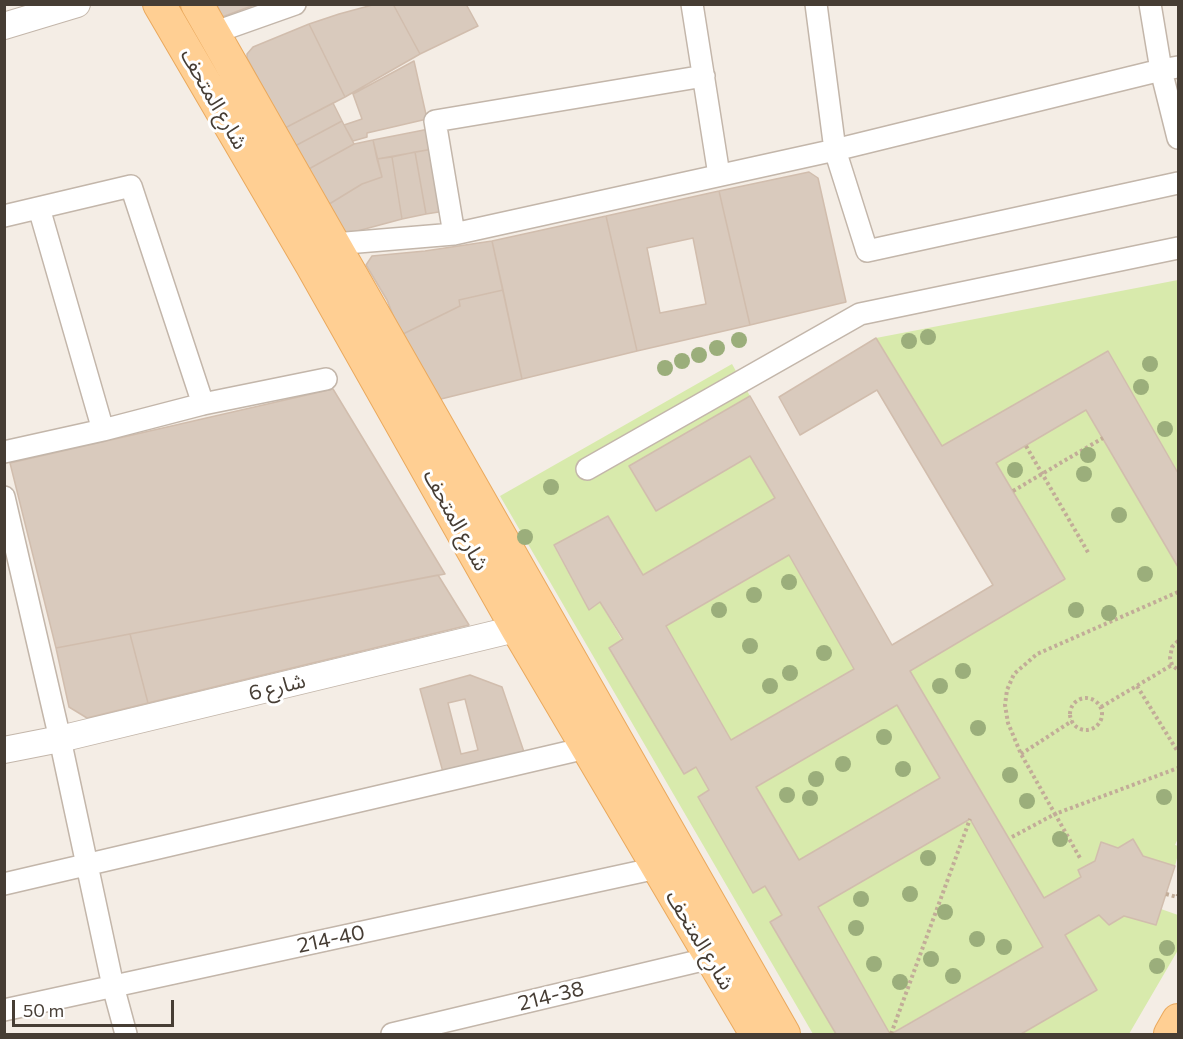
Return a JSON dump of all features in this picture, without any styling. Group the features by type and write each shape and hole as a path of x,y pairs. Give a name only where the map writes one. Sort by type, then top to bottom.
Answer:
{"main road":[{"name":"شارع المتحف","path":"159,4 362,352 517,629 756,1035"},
{"name":"شارع المتحف","path":"196,4 784,1035"},
{"path":"1170,1035 1179,1020"}],"street":[{"path":"4,26 77,4"},
{"path":"213,33 295,4"},
{"path":"692,4 719,175"},
{"path":"816,4 835,150 867,251 1179,183"},
{"path":"1150,4 1170,69 1179,138"},
{"path":"334,244 454,234 835,150 1170,69"},
{"path":"454,234 435,121 704,76"},
{"path":"4,216 131,186 203,404"},
{"path":"39,208 103,430"},
{"path":"587,470 860,314 1179,248"},
{"path":"4,452 103,430 203,404 326,379"},
{"path":"4,497 60,739 113,986 126,1035"},
{"name":"شارع 6","path":"4,750 60,739 549,621"},
{"path":"4,884 586,748"},
{"name":"214-40","path":"4,1010 657,868"},
{"name":"214-38","path":"392,1035 711,958"}],"path":[{"path":"1013,492 1103,438"},
{"path":"1026,446 1089,554"},
{"path":"1080,858 1021,754 1008,723 1005,705 1007,690 1014,674 1037,654 1179,592"},
{"path":"1179,641 1170,652 1172,664 1179,670"},
{"path":"1101,707 1172,664"},
{"path":"1137,686 1179,753"},
{"path":"1082,698 1093,699 1101,707 1101,720 1093,728 1081,730 1072,721 1070,711 1072,706 1082,698"},
{"path":"1021,754 1072,721"},
{"path":"1012,837 1055,814 1179,768"},
{"path":"891,1035 970,819"},
{"path":"1166,894 1177,897 1179,895"}],"green space":[{"path":"1178,280 1178,473 1108,351 942,446 876,338"},
{"path":"732,364 750,396 629,466 656,511 750,456 775,498 643,575 608,516 554,546 589,610 600,602 696,767 709,790 698,797 753,893 765,886 782,915 771,923 836,1034 813,1034 500,496"},
{"path":"1086,410 1178,567 1178,838 1175,845 1178,846 1178,854 1175,866 1143,856 1133,839 1118,848 1101,842 1095,861 1078,870 1081,877 1044,898 910,671 1064,579 996,463"},
{"path":"789,555 854,669 731,740 666,626"},
{"path":"897,705 940,778 799,860 756,787"},
{"path":"970,819 1043,947 890,1034 818,907"},
{"path":"1161,909 1178,915 1178,950 1129,1034 1021,1034 1097,990 1065,935 1099,915 1109,925 1124,916 1156,925"}],"building":[{"path":"217,4 257,4 222,17"},
{"path":"376,4 393,4 420,54 345,97 309,24"},
{"path":"393,4 466,4 478,26 420,54"},
{"path":"309,24 345,97 285,128 247,58 247,54 253,47"},
{"path":"414,61 427,119 367,133 367,137 353,141 344,125 362,119 353,94"},
{"path":"333,103 342,121 295,146 285,128"},
{"path":"342,121 354,144 307,170 295,146"},
{"path":"429,129 433,149 377,159 373,140"},
{"path":"373,140 382,177 362,184 326,206 307,170 354,144"},
{"path":"433,149 445,211 426,214 415,152"},
{"path":"415,152 426,214 402,219 392,157"},
{"path":"392,157 402,219 350,233 343,231 326,206 362,184 382,177 377,159"},
{"path":"809,172 818,178 846,302 750,325 719,191"},
{"path":"719,191 750,325 637,351 606,216","holes":["693,238 706,304 660,313 647,248"]},
{"path":"606,216 637,351 522,379 492,241"},
{"path":"492,241 503,290 459,300 460,306 401,335 387,300 366,265 372,256"},
{"path":"503,290 522,379 441,399 401,335 460,306 459,300"},
{"path":"876,338 942,446 1108,351 1178,473 1178,567 1086,410 996,463 1065,579 910,671 1044,898 1081,877 1078,870 1095,861 1101,842 1118,848 1133,839 1143,856 1175,866 1156,925 1124,916 1109,925 1099,915 1065,935 1097,990 1021,1034 891,1034 1043,947 970,819 818,907 890,1034 836,1034 770,922 782,915 765,886 753,893 698,797 709,790 696,767 684,774 609,648 623,639 600,602 589,610 554,545 608,516 643,575 775,498 750,456 656,511 629,466 750,396 892,645 993,585 877,390 800,435 779,397","holes":["789,555 854,669 731,740 666,626","897,705 940,778 799,860 756,787"]},
{"path":"333,389 445,574 56,648 10,463"},
{"path":"438,575 469,625 148,703 130,634"},
{"path":"130,634 148,703 87,718 69,707 56,648"},
{"path":"470,675 502,687 524,752 443,772 420,689","holes":["465,699 478,750 461,754 448,703"]}]}
